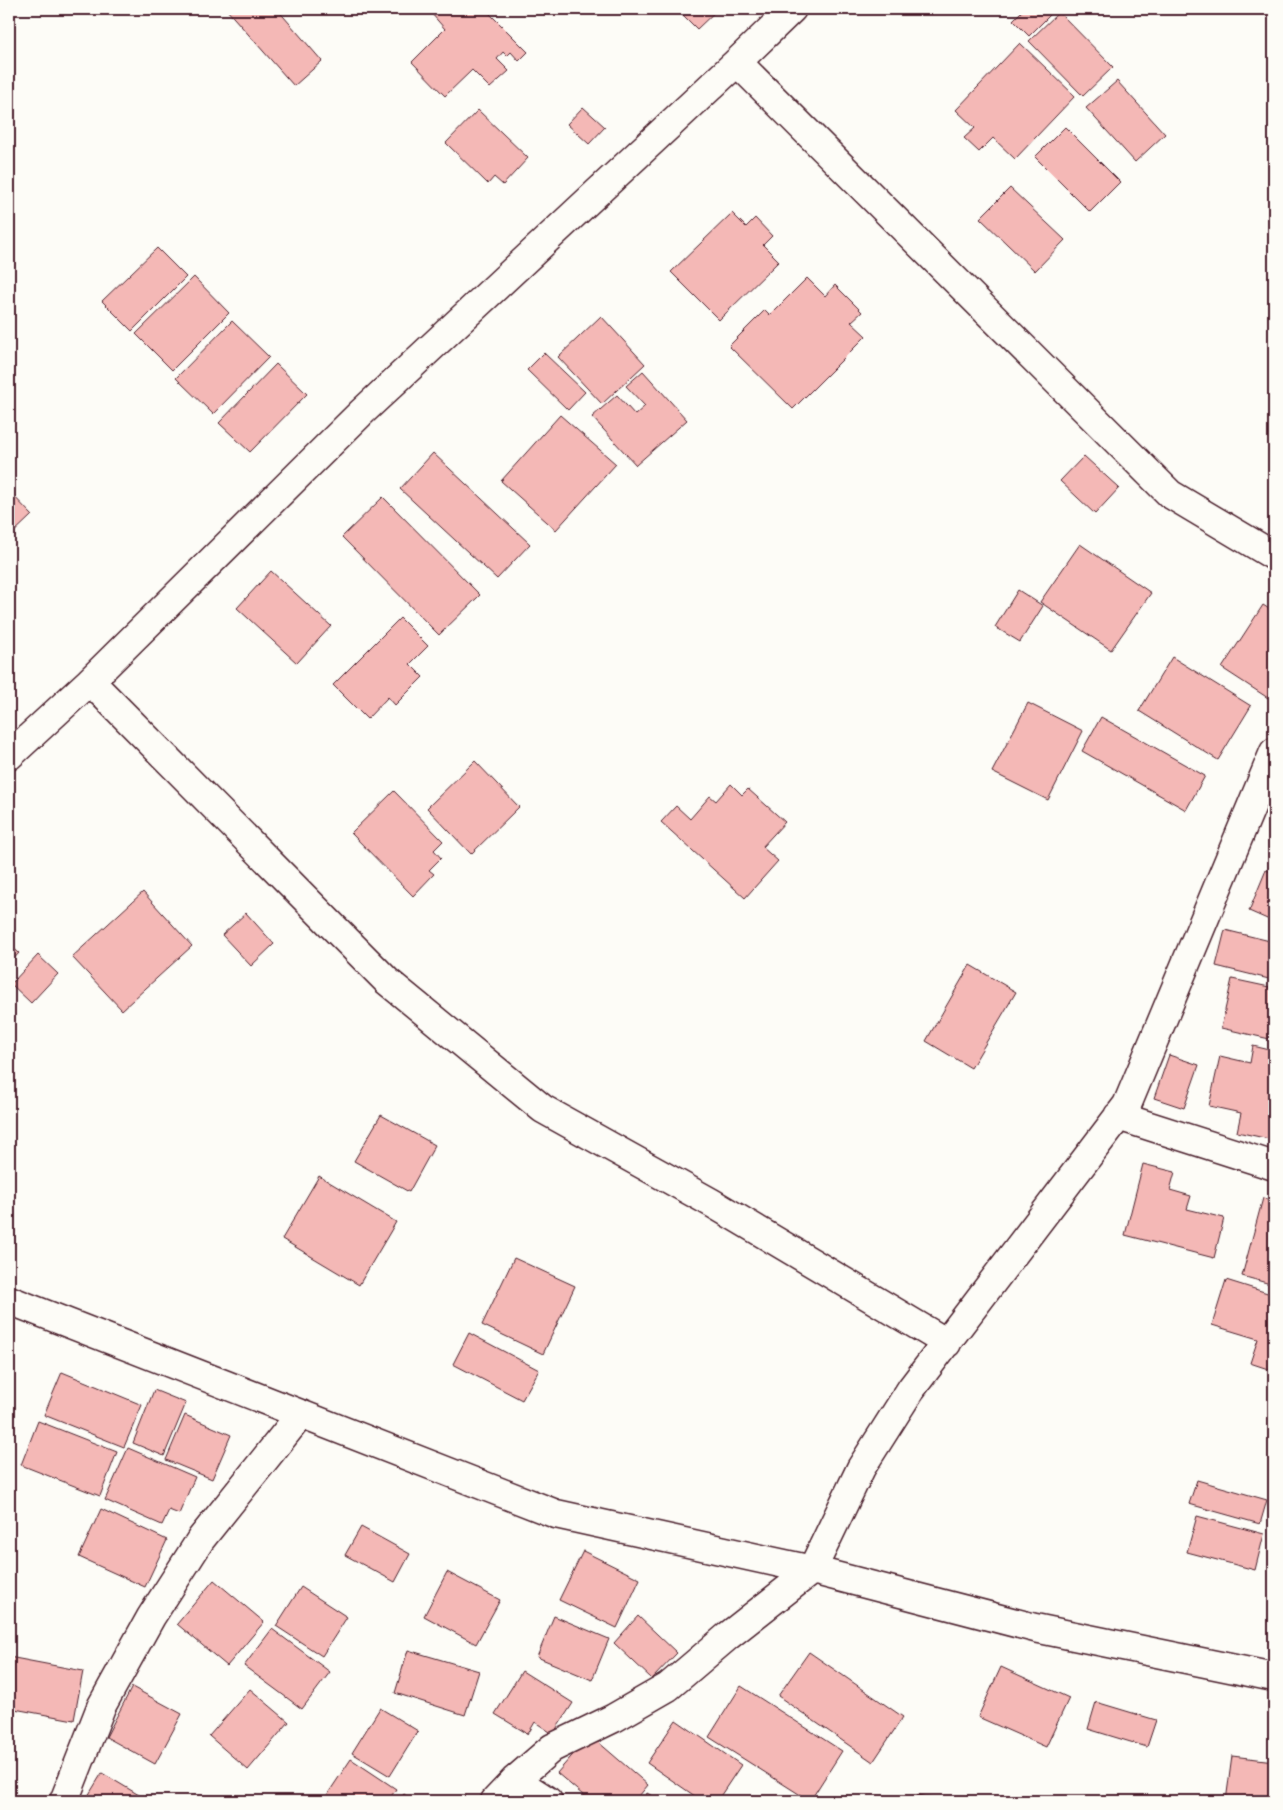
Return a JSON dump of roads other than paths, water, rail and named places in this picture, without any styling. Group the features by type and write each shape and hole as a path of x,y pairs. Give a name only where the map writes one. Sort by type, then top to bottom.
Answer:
{"street":[{"path":"9,756 90,681 362,412 792,9"},
{"path":"737,62 1170,494 1274,556"},
{"path":"90,681 387,981 543,1109 712,1203 946,1343"},
{"path":"496,1801 515,1780 552,1748 614,1718 668,1687 728,1636 812,1570 861,1468 911,1389 1127,1105 1274,752"},
{"path":"1118,1116 1274,1166"},
{"path":"9,1300 556,1514 812,1570 1035,1628 1274,1677"},
{"path":"64,1801 101,1707 151,1617 201,1539 301,1414"},
{"path":"515,1780 548,1801"}]}
